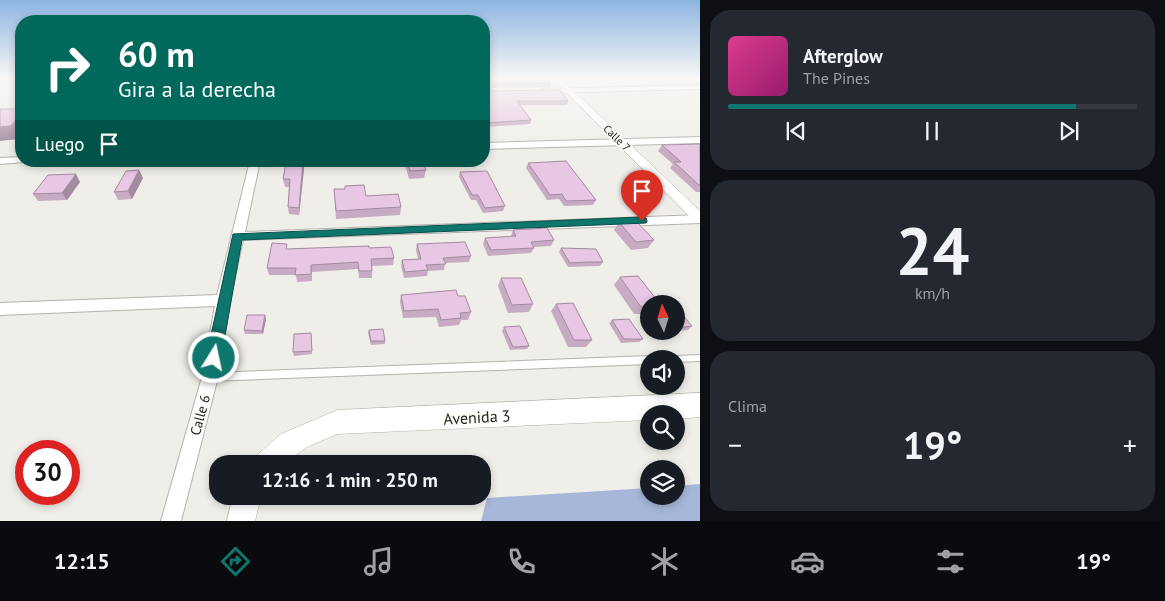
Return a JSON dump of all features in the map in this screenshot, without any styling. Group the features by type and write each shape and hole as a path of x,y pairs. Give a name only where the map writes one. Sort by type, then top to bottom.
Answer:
{"main road":[{"name":"Avenida 3","path":"273,455 278,449 298,438 337,422 700,405"},
{"path":"241,521 245,505"}],"street":[{"name":"Calle 7","path":"582,102 700,219"},
{"path":"490,146 700,140"},
{"path":"0,161 15,160"},
{"name":"Calle 6","path":"172,521 210,377 237,236 254,167"},
{"path":"237,236 700,219"},
{"path":"0,309 224,300"}],"lane":[{"path":"685,359 700,358"},
{"path":"210,377 640,360"}],"water":[{"path":"700,484 700,521 481,521 485,505 491,505 491,498 640,489 640,505 685,505 685,485"}],"building":[{"path":"490,102 518,102 531,120 490,123"},
{"path":"0,109 15,109 15,121 10,126 0,127"},
{"path":"700,144 700,186 674,162 681,162 662,145"},
{"path":"566,161 596,200 566,201 562,194 550,195 528,163"},
{"path":"285,167 303,167 299,208 288,207 290,179 283,179"},
{"path":"409,167 425,167 426,170 410,171"},
{"path":"139,170 128,191 114,192 126,171"},
{"path":"487,171 505,206 485,208 478,195 472,195 460,172"},
{"path":"76,174 62,193 33,194 48,175"},
{"path":"364,185 366,196 398,194 401,207 336,211 334,189 345,189 345,186"},
{"path":"636,221 654,240 636,242 619,222"},
{"path":"547,228 554,240 531,242 534,248 491,250 485,238 516,236 513,230"},
{"path":"465,242 471,256 443,258 446,264 426,265 428,270 405,272 402,260 421,259 417,244"},
{"path":"272,243 287,244 286,249 391,247 394,258 371,259 372,271 359,271 358,262 311,265 311,274 295,275 296,268 267,268"},
{"path":"561,248 596,249 603,262 570,263"},
{"path":"638,276 653,295 640,295 640,306 620,277"},
{"path":"501,278 521,278 533,304 512,305"},
{"path":"456,290 458,296 465,296 471,312 460,313 461,318 441,320 438,309 404,311 401,295"},
{"path":"573,303 592,340 574,340 556,304"},
{"path":"247,315 265,315 262,331 244,330"},
{"path":"685,318 692,326 685,327"},
{"path":"629,319 640,335 640,339 624,339 612,320"},
{"path":"520,326 529,346 513,347 504,327"},
{"path":"383,329 385,341 371,341 369,330"},
{"path":"311,333 312,351 293,352 294,334"}],"route":[{"path":"214,358 237,236 642,221"}]}
